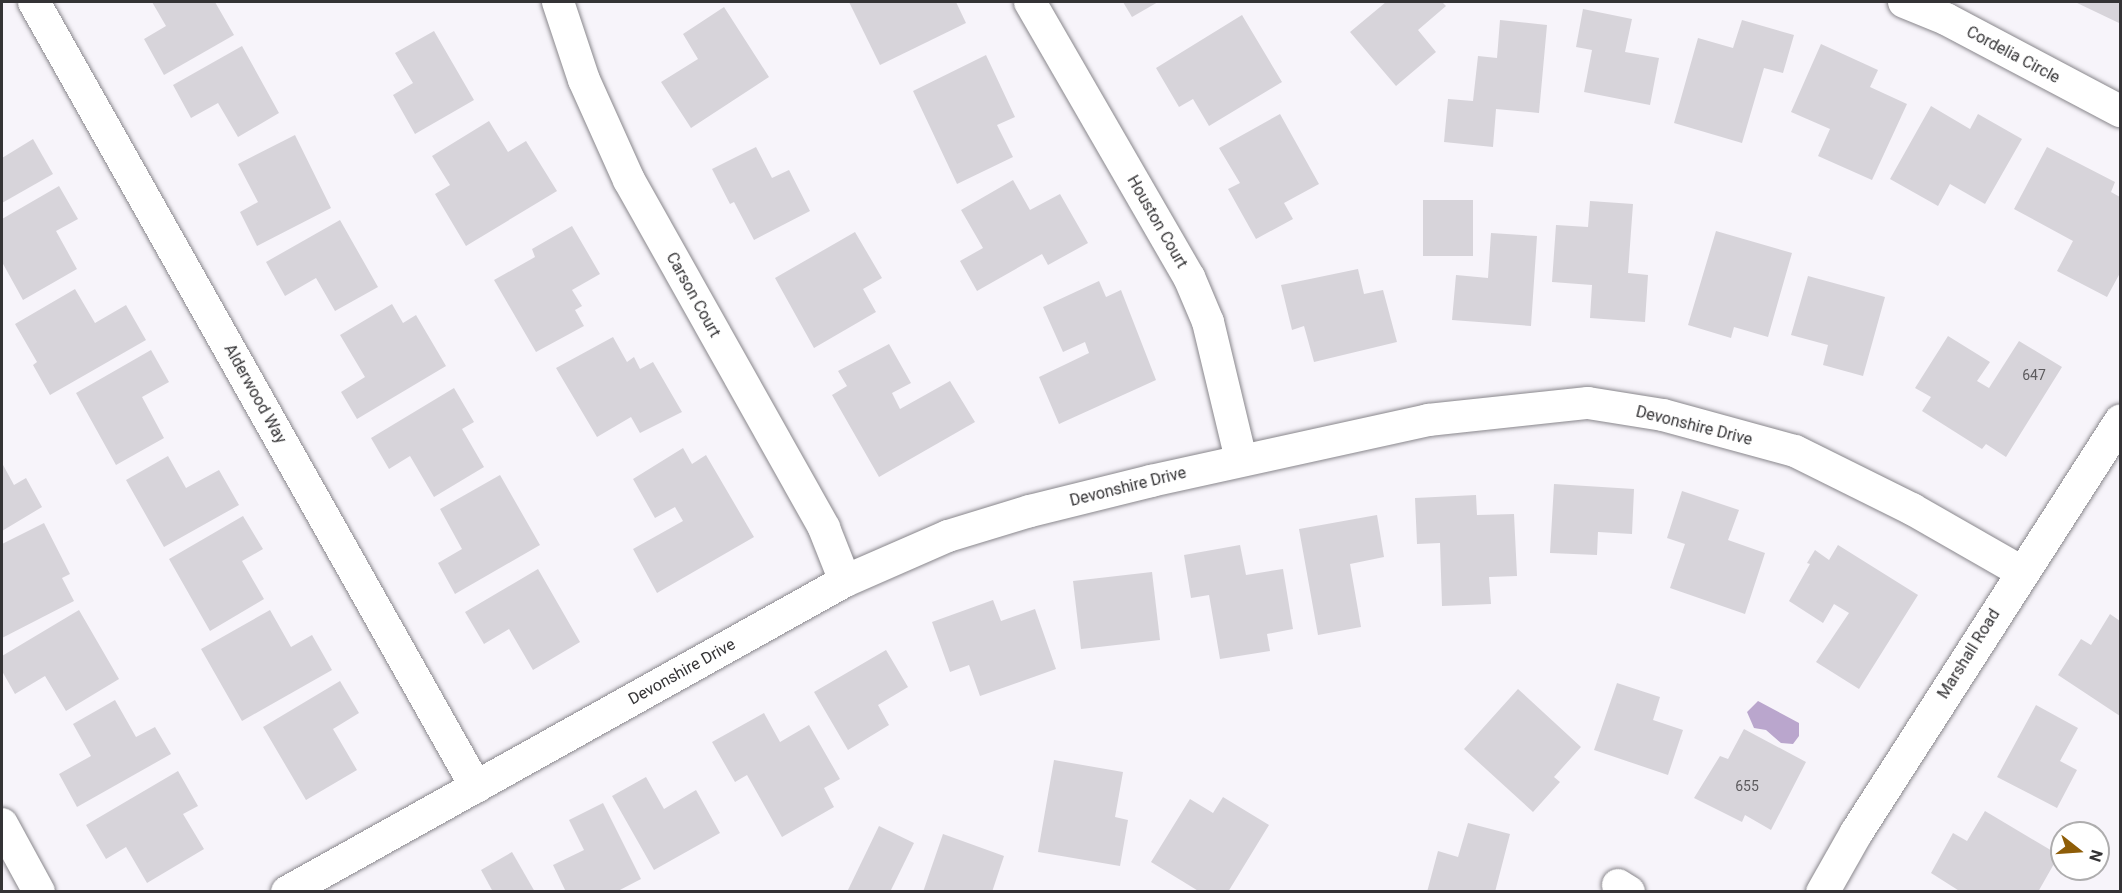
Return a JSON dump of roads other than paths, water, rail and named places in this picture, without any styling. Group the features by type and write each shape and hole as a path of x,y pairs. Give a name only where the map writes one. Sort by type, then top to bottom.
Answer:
{"street":[{"name":"Alderwood Way","path":"34,2 476,787"},
{"name":"Carson Court","path":"558,2 584,80 630,180 824,528 845,581"},
{"name":"Houston Court","path":"1030,2 1189,277 1208,322 1241,459"},
{"name":"Cordelia Circle","path":"1904,2 1946,19 2121,111"},
{"name":"Devonshire Drive","path":"287,891 845,581 948,536 1030,511 1241,459 1428,420 1588,403 1663,415 1795,451 1912,509 2022,572"},
{"name":"Marshall Road","path":"1822,891 1856,832 2121,420"},
{"path":"2,824 39,891"}]}
